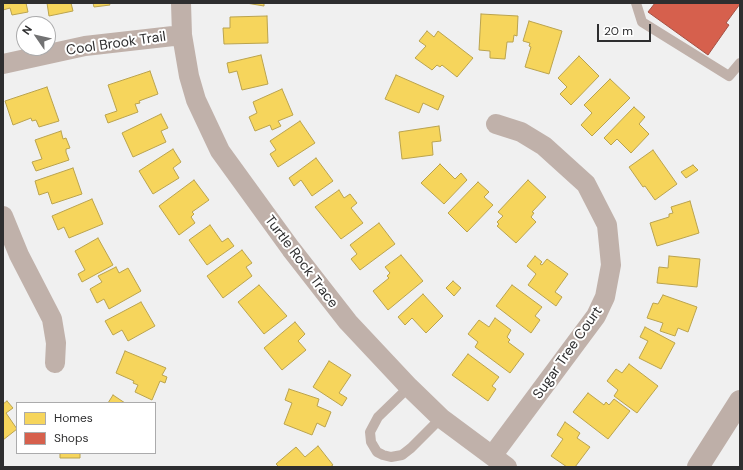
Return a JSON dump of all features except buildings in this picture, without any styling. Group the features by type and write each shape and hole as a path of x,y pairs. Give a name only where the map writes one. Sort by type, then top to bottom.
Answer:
{"main road":[{"path":"698,467 740,401"}],"street":[{"name":"Turtle Rock Trace","path":"181,3 182,35 189,76 196,100 220,150 322,290 348,322 409,387 441,418 500,462"},
{"name":"Cool Brook Trail","path":"3,64 85,46 182,35"},
{"name":"Sugar Tree Court","path":"496,124 521,132 544,146 586,184 607,224 611,265 605,297 596,316 500,462"},
{"path":"3,216 19,255 52,319 56,344 55,363"}],"lane":[{"path":"636,3 642,22 729,76 740,63"},
{"path":"409,387 378,418 370,432 371,442 377,452 392,457 402,455 441,418"}]}
